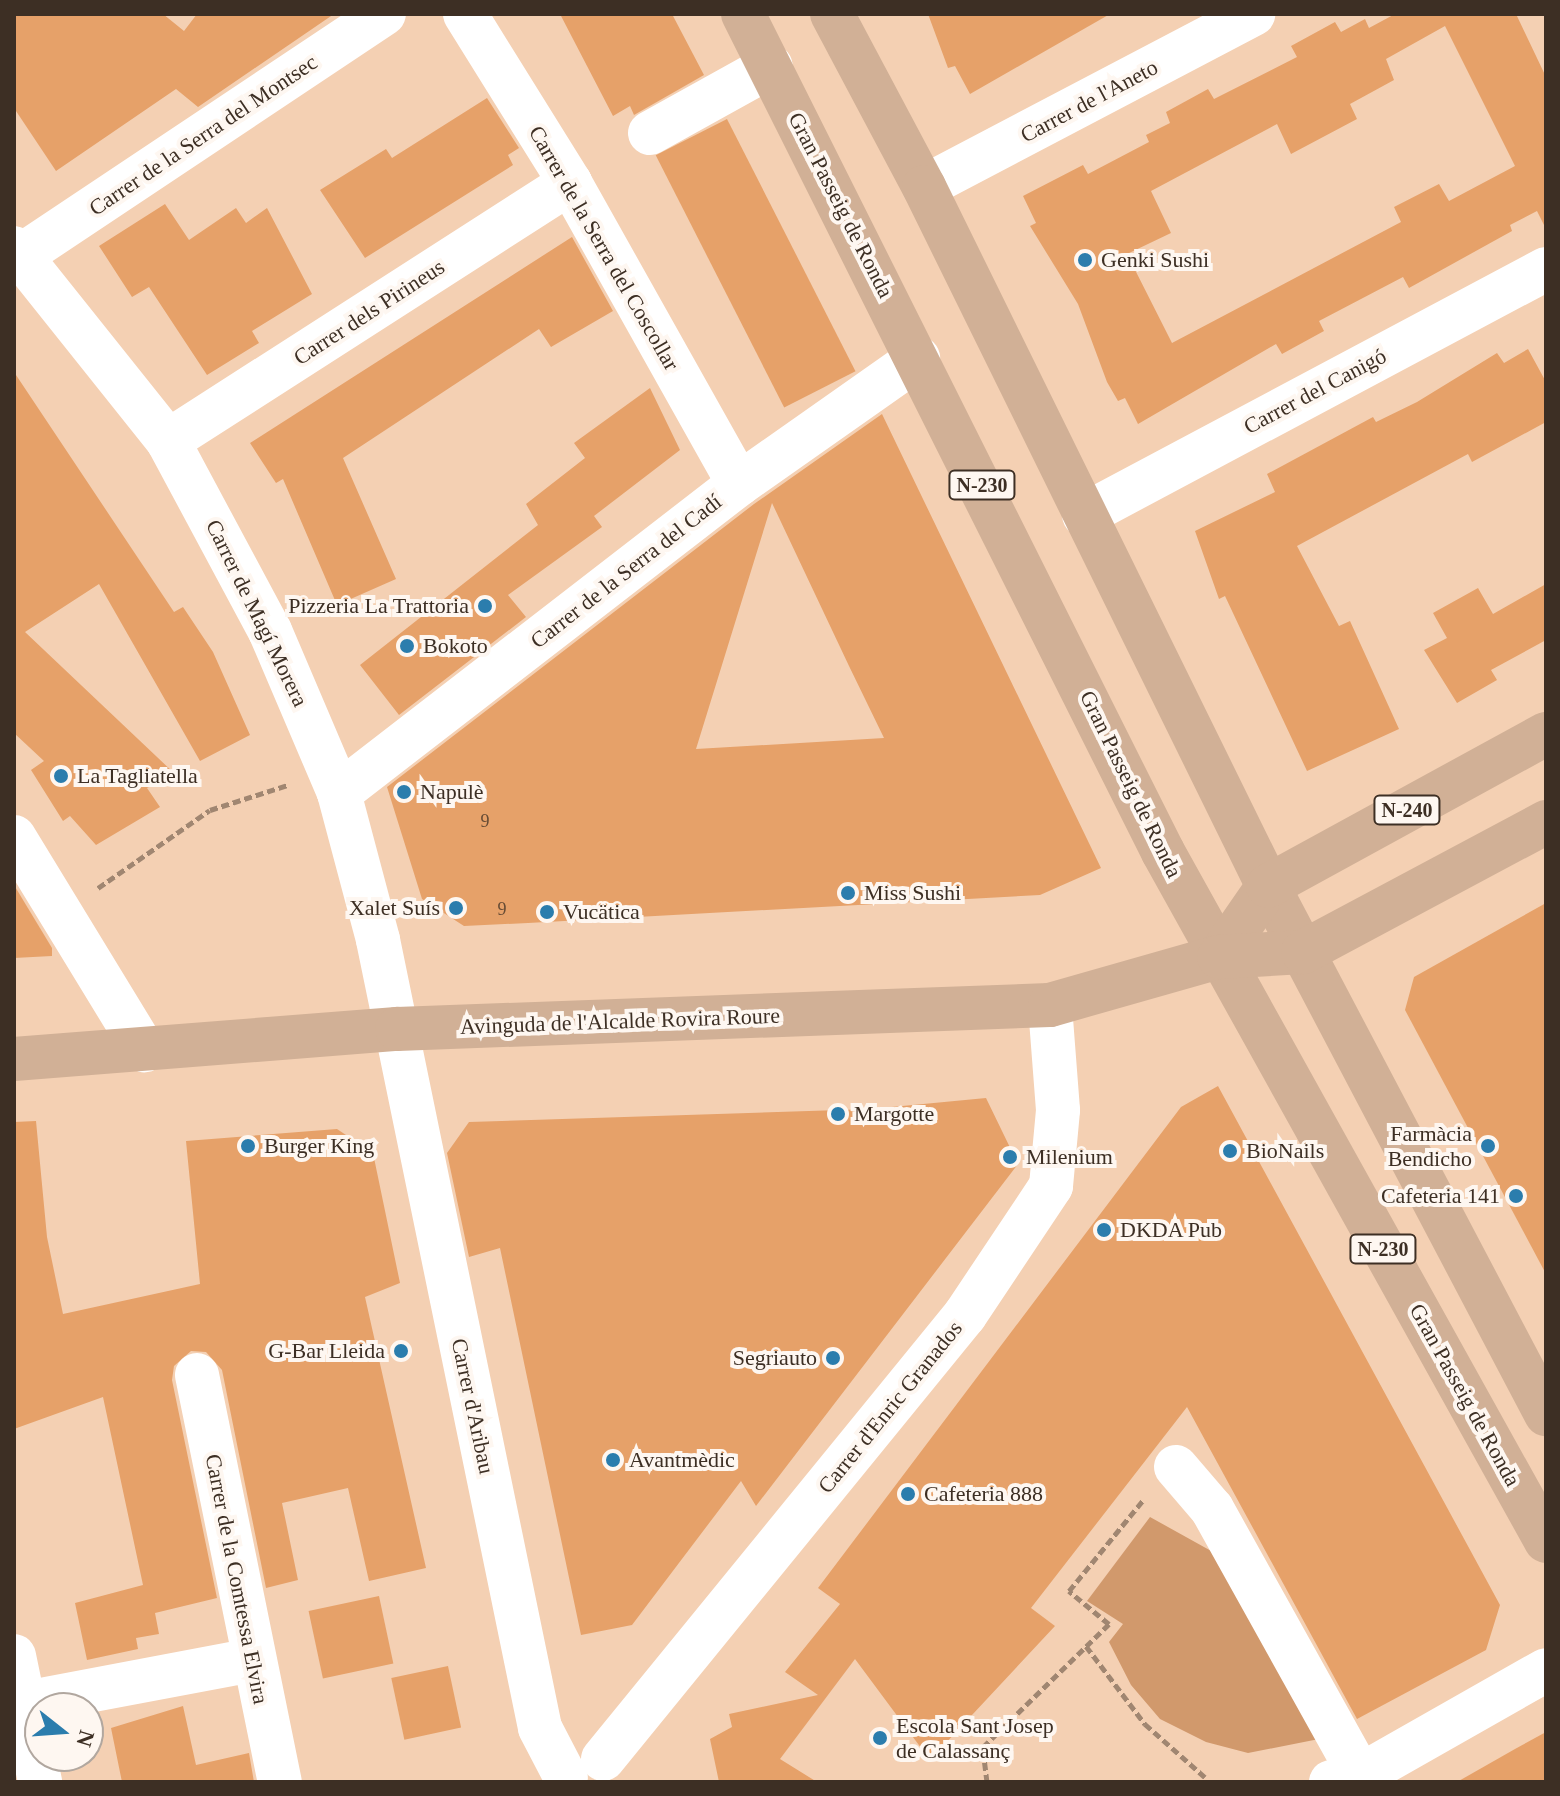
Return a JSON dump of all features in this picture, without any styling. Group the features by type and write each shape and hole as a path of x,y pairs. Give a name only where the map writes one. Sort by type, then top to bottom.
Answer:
{"main road":[{"name":"Gran Passeig de Ronda","path":"743,14 1219,957 1546,1541"},
{"name":"N-230","path":"832,14 924,187 1268,886 1542,1396"},
{"name":"N-240","path":"1219,957 1268,886 1546,734"},
{"name":"Avinguda de l'Alcalde Rovira Roure","path":"14,1059 397,1029 1050,1005 1219,957 1303,952 1546,822"}],"street":[{"name":"Carrer de la Serra del Montsec","path":"18,252 384,14"},
{"name":"Carrer de la Serra del Coscollar","path":"465,14 570,183 739,484"},
{"name":"Carrer de l'Aneto","path":"924,187 1253,14"},
{"path":"650,133 771,66"},
{"name":"Carrer dels Pirineus","path":"168,441 570,183"},
{"name":"Carrer de Magí Morera","path":"18,252 168,441 270,631 333,778 397,1029"},
{"name":"Carrer del Canigó","path":"1084,515 1546,269"},
{"name":"Carrer de la Serra del Cadí","path":"333,778 918,358"},
{"path":"14,837 144,1050"},
{"name":"Carrer d'Enric Granados","path":"591,1775 965,1315 1051,1186 1058,1110 1050,1005"},
{"name":"Carrer d'Aribau","path":"397,1029 540,1728 591,1775"},
{"name":"Carrer de la Comtessa Elvira","path":"197,1375 252,1660 280,1782"},
{"path":"1162,1481 1212,1509 1353,1779 1546,1670"},
{"path":"14,1656 18,1705 40,1782"},
{"path":"18,1705 252,1660"}],"path":[{"path":"62,913 210,810 305,780 333,778"},
{"path":"987,1782 983,1747 1109,1624 1069,1591 1162,1481"},
{"path":"1086,1646 1145,1724 1205,1777"}],"shaded area":[{"path":"1150,1517 1213,1552 1324,1738 1248,1753 1206,1742 1160,1719 1131,1685 1109,1642 1123,1624 1087,1601"}],"building":[{"path":"14,14 163,14 184,31 197,14 334,14 198,107 176,89 56,171 14,108"},
{"path":"560,14 672,14 704,75 634,115 630,106 613,116"},
{"path":"928,14 1110,14 970,94 955,66 948,68"},
{"path":"1395,14 1516,14 1546,77 1546,229 1537,211 1510,225 1512,231 1409,288 1403,277 1319,321 1324,331 1282,354 1276,344 1138,424 1125,398 1118,401 1107,382 1078,304 1030,226 1036,223 1023,196 1083,165 1088,174 1149,142 1146,135 1170,123 1166,112 1208,89 1214,99 1297,57 1291,46 1335,22 1341,32 1365,19 1369,28","holes":["1445,26 1515,166 1449,201 1439,184 1394,207 1401,222 1172,343 1127,254 1171,233 1151,191 1277,124 1291,154 1357,119 1350,104 1394,80 1386,59"]},
{"path":"487,98 519,148 508,155 513,165 365,258 320,190 386,149 392,158"},
{"path":"727,119 855,371 784,407 656,155"},
{"path":"165,204 189,240 236,208 246,223 267,208 312,294 252,331 259,343 207,375 149,287 132,297 99,246"},
{"path":"572,237 613,311 551,347 539,329 343,458 396,579 337,605 283,479 276,483 250,443"},
{"path":"1528,349 1546,382 1546,422 1472,462 1468,454 1297,546 1339,626 1350,621 1399,729 1307,771 1225,596 1219,599 1195,531 1275,492 1267,474 1373,417 1376,422 1417,402 1497,353 1504,363"},
{"path":"14,372 174,612 183,607 213,652 250,735 200,761 99,584 25,632 175,774 147,788 160,807 96,845 70,816 63,821 31,770 44,761 14,733"},
{"path":"650,388 680,450 594,516 602,527 508,595 526,617 399,715 360,665 538,525 526,504 585,458 574,443"},
{"path":"882,414 1101,868 1040,895 464,926 422,899 387,787 754,504","holes":["772,503 884,738 696,749"]},
{"path":"1546,584 1546,640 1491,670 1497,680 1457,703 1424,650 1447,638 1433,613 1478,588 1493,614"},
{"path":"14,885 52,948 52,956 14,958"},
{"path":"1546,903 1546,1274 1405,1010 1414,977"},
{"path":"1218,1086 1500,1605 1486,1650 1357,1719 1187,1407 1031,1608 1055,1626 930,1760 855,1659 780,1759 817,1782 719,1782 710,1739 732,1727 729,1714 818,1695 785,1672 840,1604 818,1588 1181,1107"},
{"path":"986,1098 1018,1164 756,1506 741,1481 632,1625 581,1635 500,1248 469,1257 447,1153 469,1122 871,1109"},
{"path":"36,1121 47,1237 63,1314 200,1284 186,1141 337,1129 373,1153 400,1283 365,1297 426,1568 369,1581 348,1488 282,1503 298,1580 266,1588 222,1370 206,1352 191,1351 174,1366 172,1380 217,1598 155,1613 159,1634 136,1638 138,1649 87,1660 75,1603 143,1585 103,1397 14,1429 14,1122"},
{"path":"379,1596 393,1663 323,1678 309,1611"},
{"path":"448,1666 461,1728 404,1740 391,1678"},
{"path":"183,1706 196,1765 249,1753 254,1782 122,1782 111,1728"},
{"path":"1546,1732 1546,1782 1457,1782 1515,1749"}],"place":[{"name":"Genki Sushi","path":"1085,260"},
{"name":"Pizzeria La Trattoria","path":"485,606"},
{"name":"Bokoto","path":"407,646"},
{"name":"La Tagliatella","path":"61,776"},
{"name":"Napulè","path":"404,792"},
{"name":"Miss Sushi","path":"848,893"},
{"name":"Xalet Suís","path":"456,908"},
{"name":"Vucätica","path":"547,912"},
{"name":"Margotte","path":"838,1114"},
{"name":"Burger King","path":"248,1146"},
{"name":"Farmàcia Bendicho","path":"1488,1146"},
{"name":"BioNails","path":"1230,1151"},
{"name":"Milenium","path":"1010,1157"},
{"name":"Cafeteria 141","path":"1516,1196"},
{"name":"DKDA Pub","path":"1104,1230"},
{"name":"G-Bar Lleida","path":"401,1351"},
{"name":"Segriauto","path":"833,1358"},
{"name":"Avantmèdic","path":"613,1460"},
{"name":"Cafeteria 888","path":"908,1494"},
{"name":"Escola Sant Josep de Calassanç","path":"880,1738"}]}
